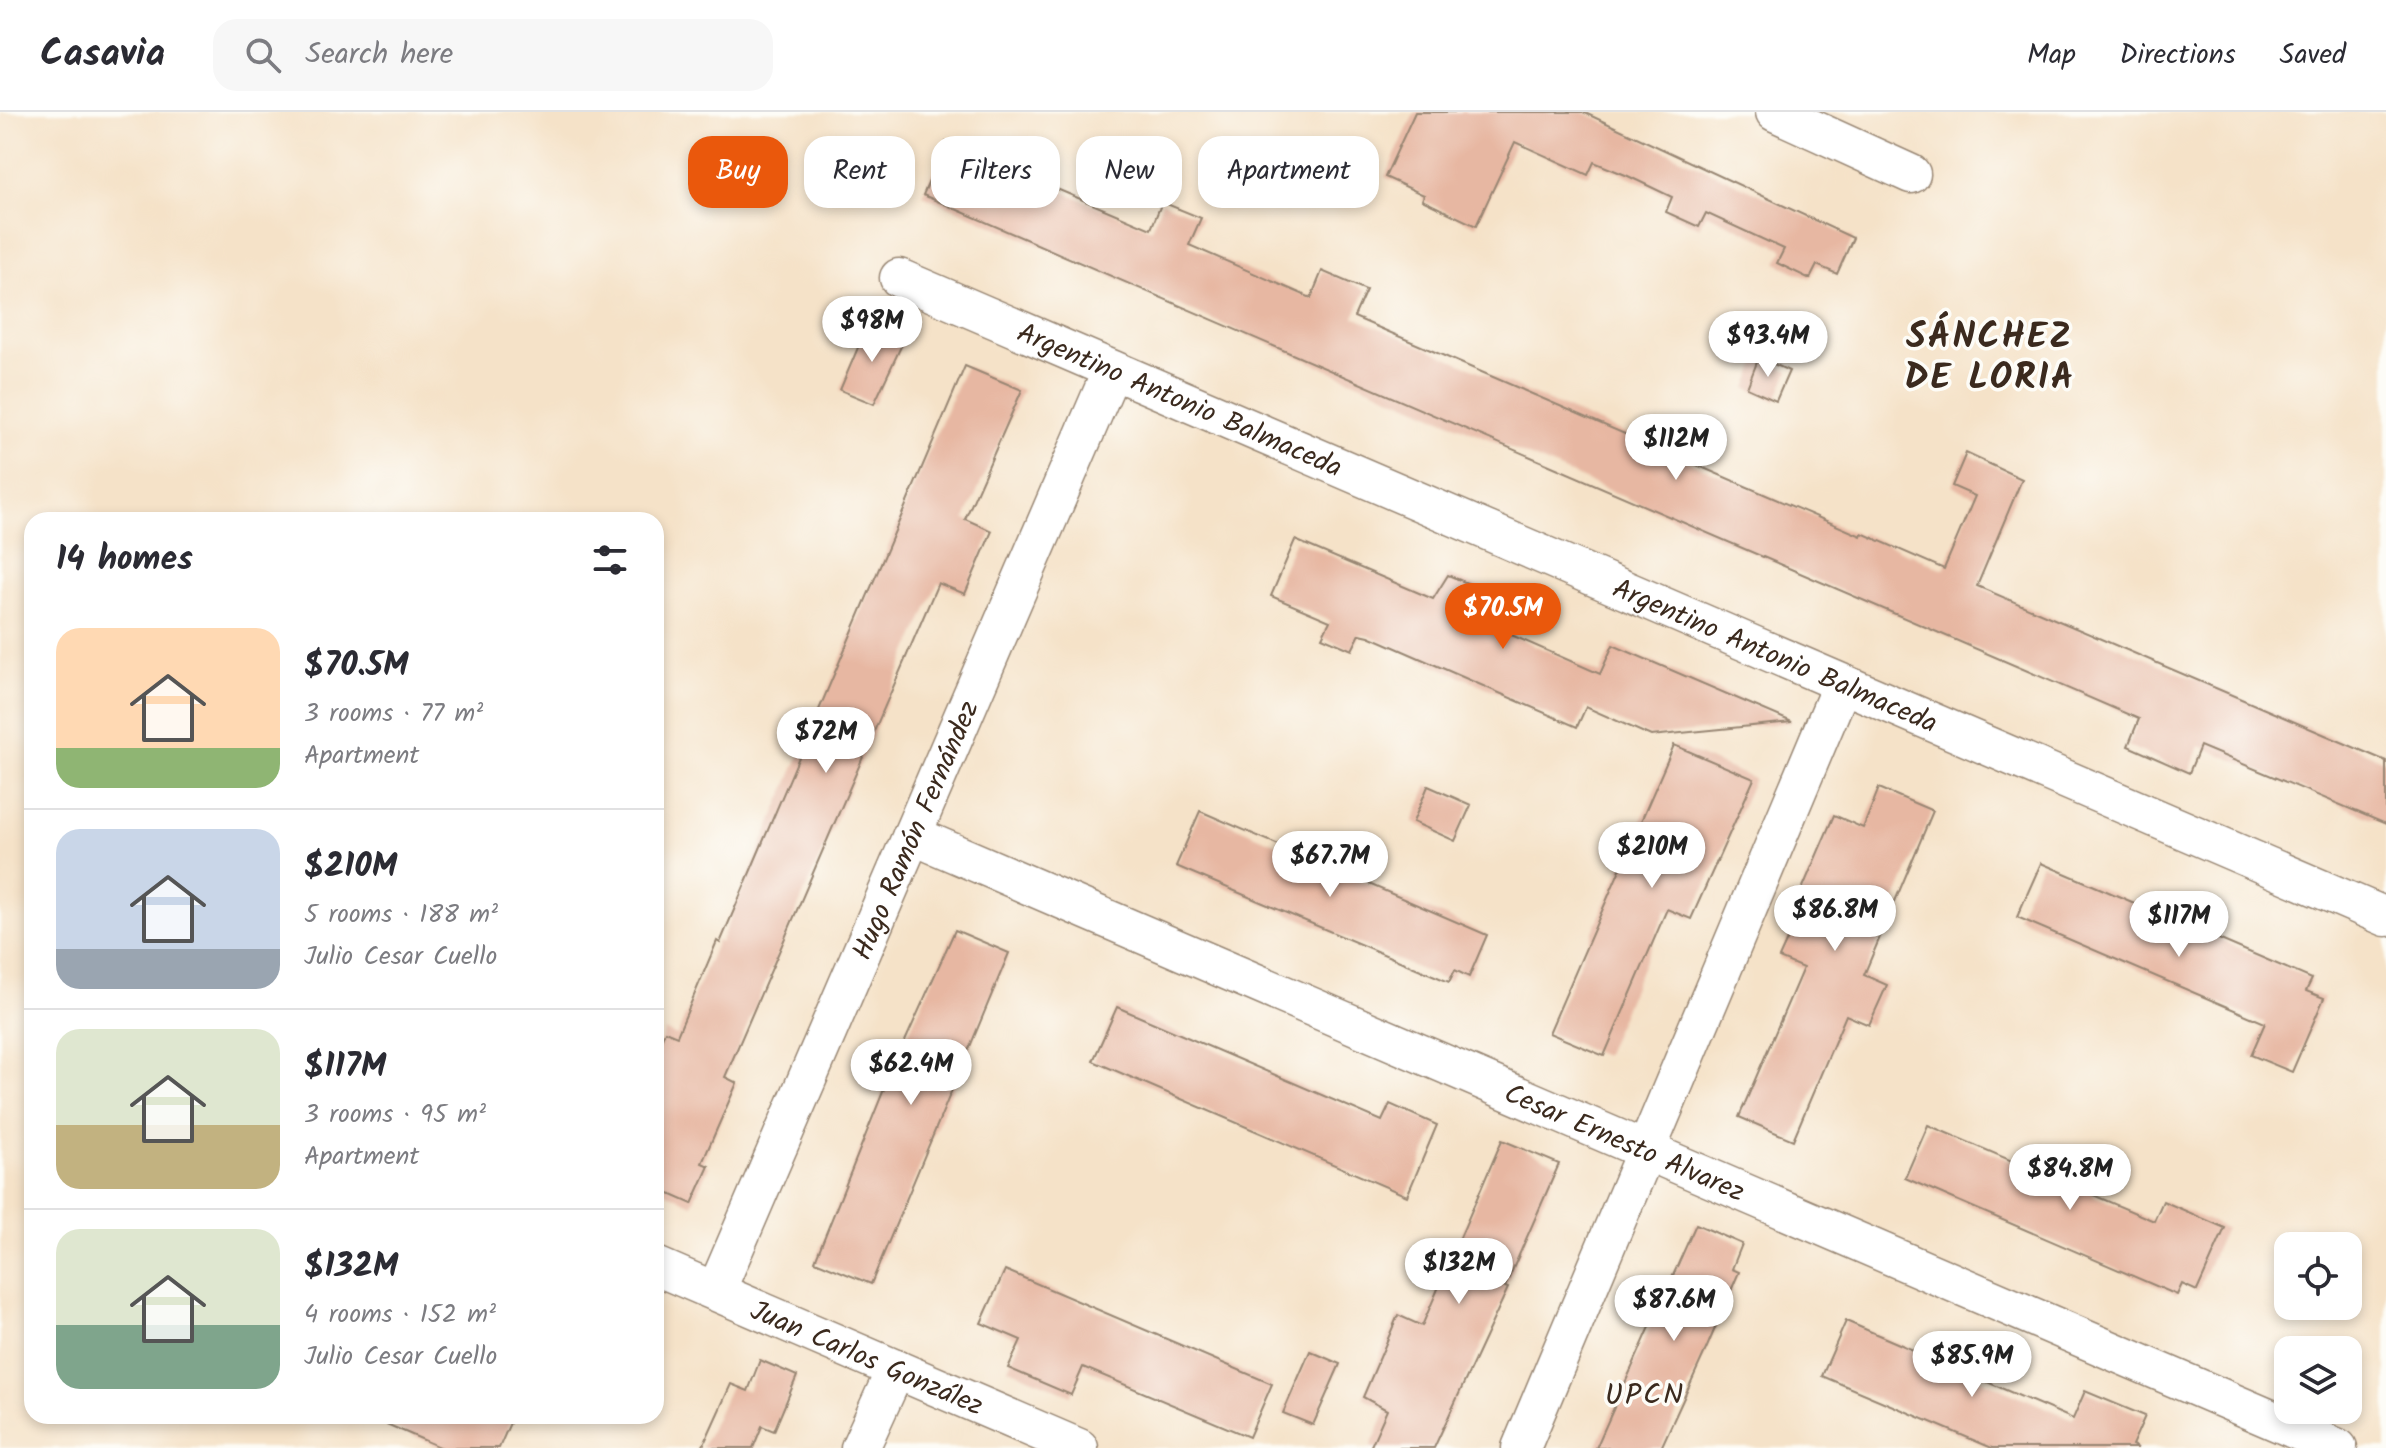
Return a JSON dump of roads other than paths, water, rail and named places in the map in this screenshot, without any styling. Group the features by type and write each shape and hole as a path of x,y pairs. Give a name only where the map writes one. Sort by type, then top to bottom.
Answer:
{"street":[{"path":"1775,112 1911,174"},
{"name":"Argentino Antonio Balmaceda","path":"899,278 2386,917"},
{"name":"Hugo Ramón Fernández","path":"716,1291 1112,370"},
{"path":"1521,1448 1842,684"},
{"name":"Cesar Ernesto Alvarez","path":"912,835 2338,1448"},
{"name":"Juan Carlos González","path":"664,1269 1079,1448"},
{"path":"860,1448 896,1369"}],"district":[{"name":"SÁNCHEZ DE LORIA","path":"1990,354"},
{"name":"UPCN","path":"1645,1394"}]}
